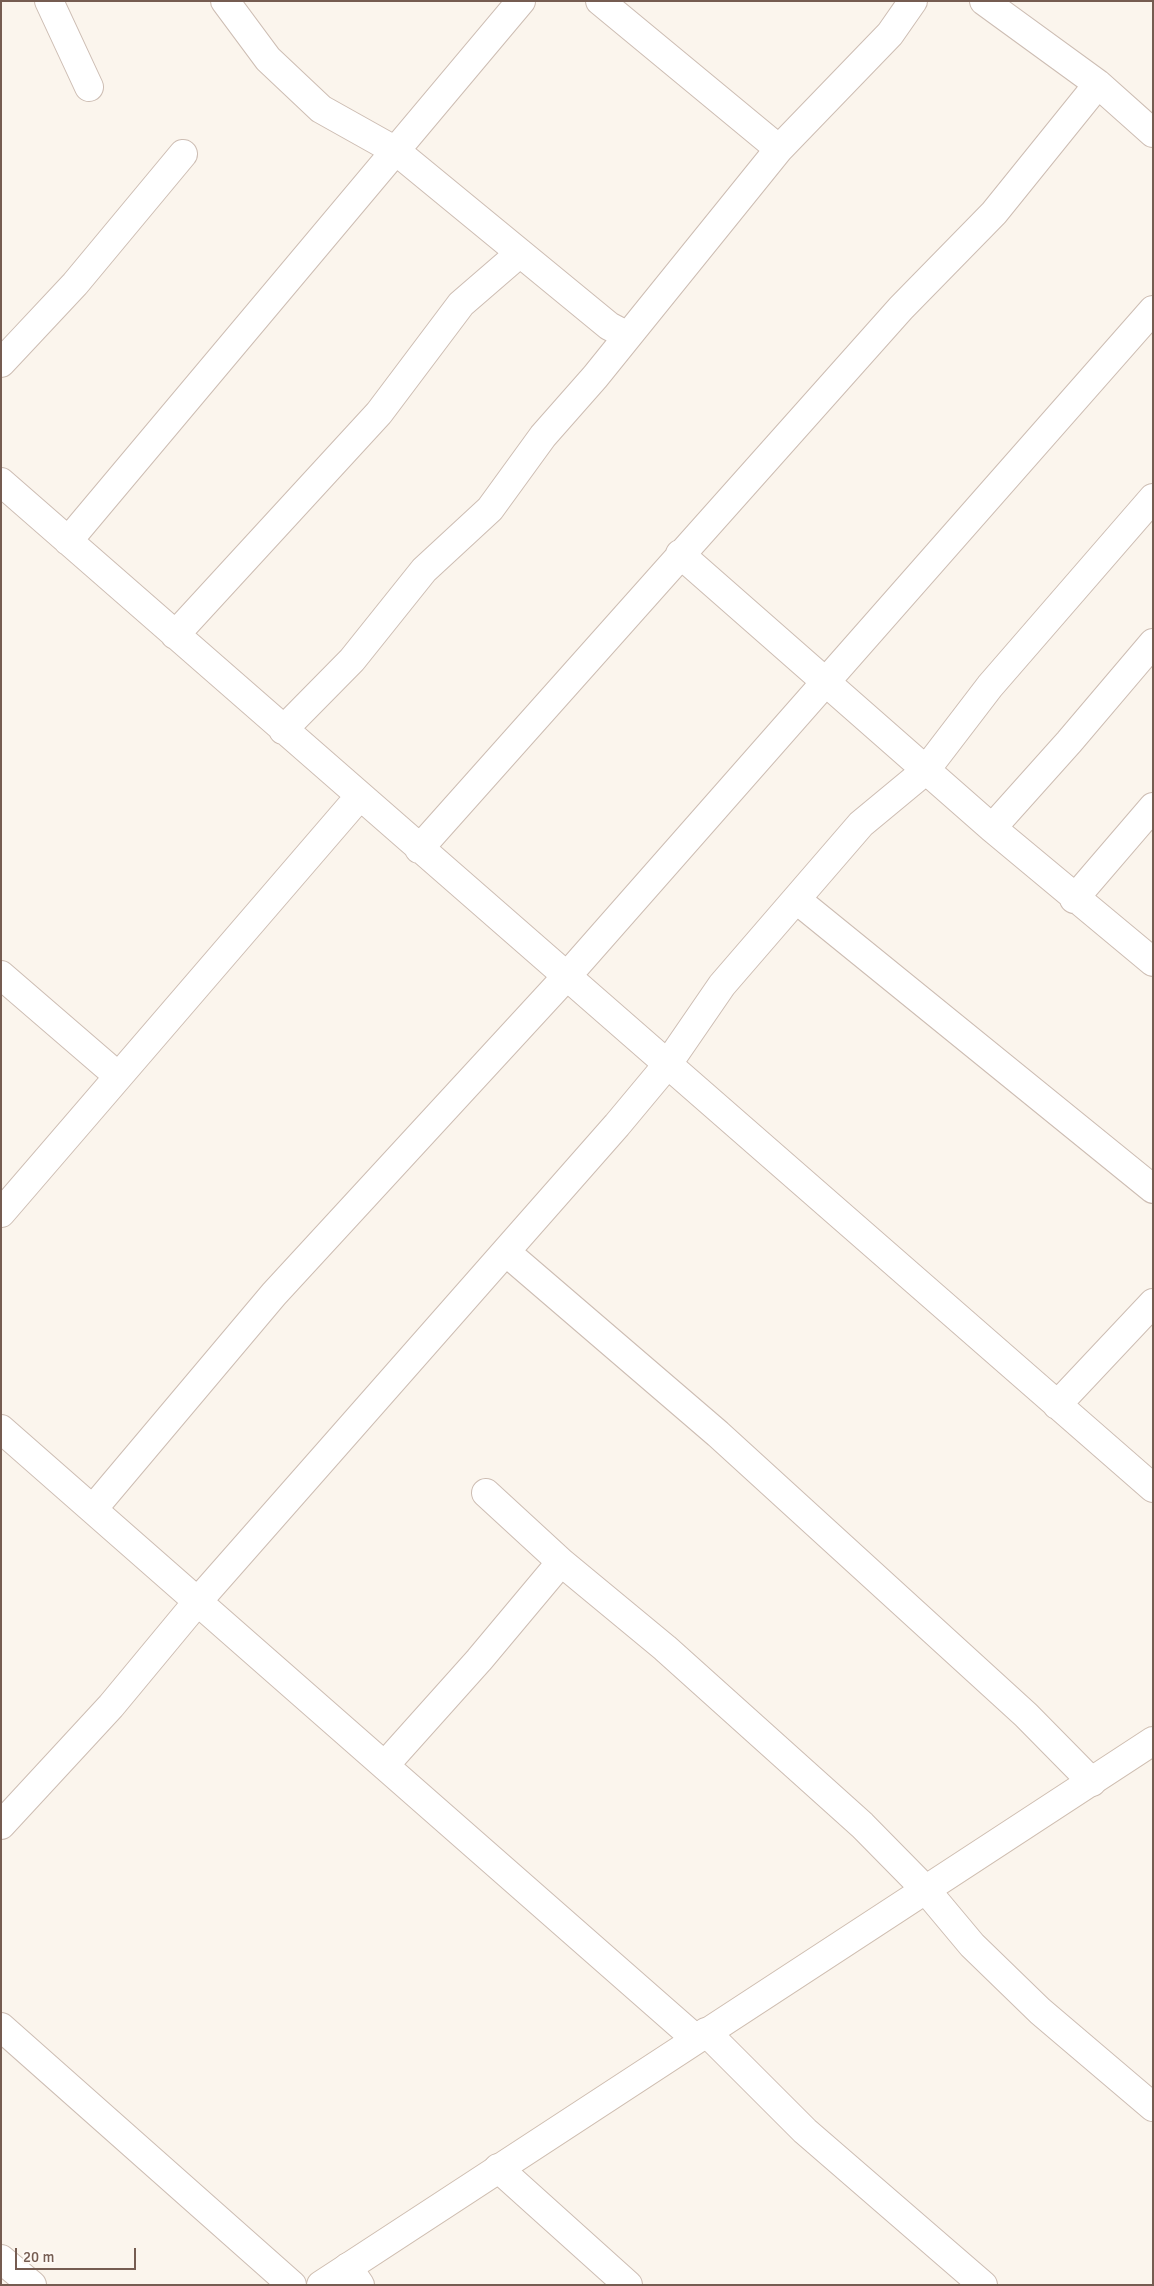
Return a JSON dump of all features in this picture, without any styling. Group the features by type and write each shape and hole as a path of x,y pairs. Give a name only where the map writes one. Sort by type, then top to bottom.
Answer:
{"street":[{"path":"49,1 89,87"},
{"path":"225,1 268,59 321,109 396,151 609,326 626,335"},
{"path":"68,541 521,1"},
{"path":"600,1 779,149"},
{"path":"283,730 352,660 424,570 490,509 543,436 595,377 626,335 779,149 890,34 913,1"},
{"path":"984,1 1098,84 1153,133"},
{"path":"419,850 680,554 901,308 994,213 1098,84"},
{"path":"1,363 75,284 184,154"},
{"path":"175,635 379,413 461,304 520,253"},
{"path":"93,1509 274,1294 566,977 1153,310"},
{"path":"1,482 419,850 1153,1488"},
{"path":"1,1825 111,1706 198,1601 506,1252 667,1065 722,986 861,824 925,771 990,686 1153,498"},
{"path":"680,554 925,771 1074,899 1153,962"},
{"path":"992,828 1070,742 1153,643"},
{"path":"1,1213 360,797"},
{"path":"1074,899 1153,807"},
{"path":"796,900 1153,1189"},
{"path":"1,975 118,1076"},
{"path":"506,1252 718,1434 1026,1715 1092,1782"},
{"path":"1057,1405 1153,1303"},
{"path":"1,1429 385,1765 701,2035 805,2131 983,2285"},
{"path":"486,1493 561,1562 665,1648 862,1825 926,1890 972,1945 1040,2011 1153,2107"},
{"path":"385,1765 479,1660 561,1562"},
{"path":"320,2285 354,2276 498,2168 1153,1741"},
{"path":"1,2027 292,2285"},
{"path":"498,2168 628,2285"},
{"path":"1,2259 32,2285"}]}
